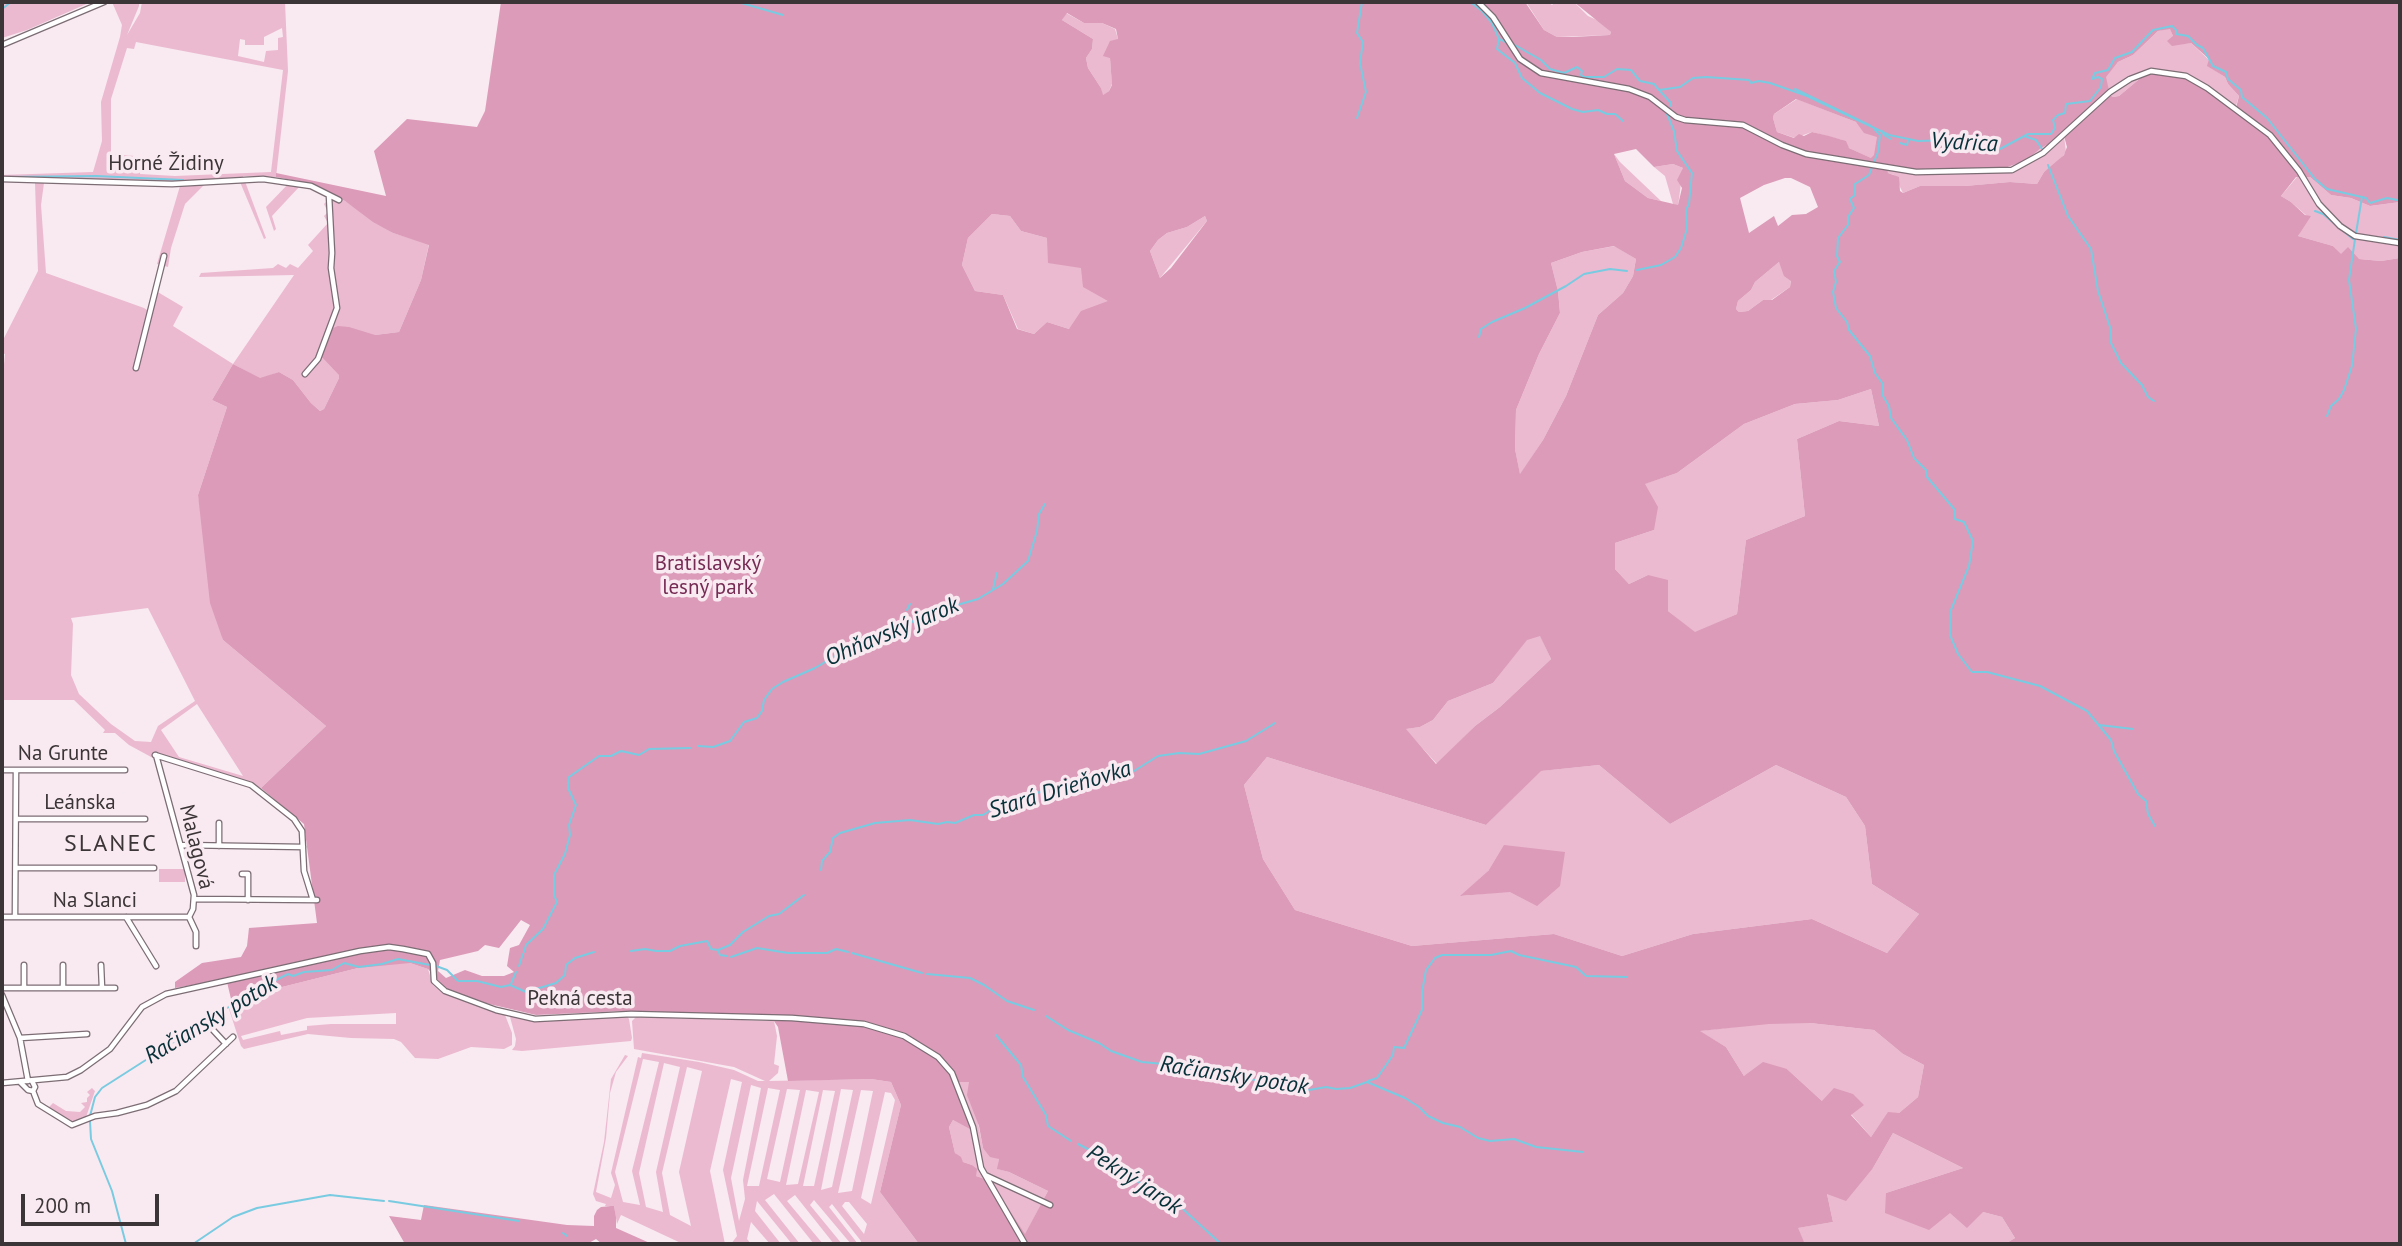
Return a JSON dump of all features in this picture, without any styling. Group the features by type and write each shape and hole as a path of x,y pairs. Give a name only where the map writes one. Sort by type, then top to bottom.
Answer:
{"street":[{"path":"2,45 104,2"},
{"path":"1478,2 1493,16 1527,65 1550,76 1629,89 1650,97 1676,117 1743,125 1801,152 1916,172 2012,170 2043,153 2110,92 2130,79 2151,71 2171,72 2197,80 2270,135 2299,171 2325,212 2346,231 2355,236 2400,243"},
{"name":"Horné Židiny","path":"2,179 180,184 263,179 312,186 339,200"},
{"path":"305,374 318,359 337,307 331,268 329,195"},
{"path":"136,368 164,256"},
{"name":"Malagová","path":"196,946 196,932 189,917 195,899 155,755 256,788 298,822 302,831 303,847"},
{"name":"Na Grunte","path":"2,770 125,770"},
{"path":"15,917 16,770"},
{"name":"Leánska","path":"16,819 145,819"},
{"path":"219,822 219,846"},
{"path":"181,845 303,847 304,871 315,900 195,899"},
{"path":"16,868 154,868"},
{"path":"242,874 248,874 248,900"},
{"name":"Na Slanci","path":"2,917 189,917"},
{"path":"126,917 156,966"},
{"name":"Pekná cesta","path":"2,1083 67,1077 110,1049 142,1007 166,994 389,947 426,953 433,963 434,981 445,991 496,1010 535,1019 605,1014 724,1015 839,1021 890,1030 923,1047 950,1069 958,1083 973,1127 984,1174 1025,1244"},
{"path":"24,965 24,988"},
{"path":"63,965 63,988"},
{"path":"102,965 102,988"},
{"path":"2,988 115,988"},
{"path":"2,995 20,1038 30,1081 35,1087 33,1091 40,1106 72,1125 94,1116 147,1105 176,1091 233,1037"},
{"path":"213,1030 226,1044"},
{"path":"20,1038 87,1034"},
{"path":"20,1082 33,1091"},
{"path":"984,1174 1049,1205"}],"shaded area":[{"path":"2,2 91,2 2,38"},
{"path":"112,2 139,2 127,35 140,13 142,2 285,2 288,71 276,177 243,176 266,238 264,239 240,182 205,184 185,204 168,267 157,264 180,186 44,183 41,205 46,273 152,313 156,291 183,307 173,326 233,364 212,400 227,407 198,495 223,640 326,726 261,788 154,752 153,758 129,745 115,733 103,733 105,730 74,700 2,700 2,386 5,354 2,353 2,342 38,271 35,183 2,182 2,175 93,172 102,141 101,102 122,25","holes":["282,28 283,37 278,38 278,50 266,51 264,62 238,56 240,39 245,40 245,45 264,45 264,37","136,42 283,70 271,172 175,176 140,174 141,162 134,160 134,156 111,154 111,99 127,48 134,49","148,608 195,701 158,726 151,742 135,741 111,724 79,694 71,675 71,618","197,704 243,776 179,757 161,730"]},
{"path":"1526,2 1548,2 1552,5 1555,2 1574,2 1611,32 1610,35 1557,37 1544,30"},
{"path":"1066,13 1084,23 1102,23 1115,29 1118,39 1110,58 1112,84 1109,91 1102,96 1101,88 1088,68 1086,58 1092,49 1093,39 1062,20"},
{"path":"2170,28 2176,44 2191,43 2209,60 2208,66 2225,77 2239,96 2235,109 2153,74 2143,76 2119,96 2110,95 2105,77 2118,62 2133,55 2158,31"},
{"path":"1797,99 1856,122 1886,139 1957,170 2010,167 2028,160 2041,148 2064,136 2066,152 2044,172 2037,184 2010,182 1920,186 1903,193 1894,175 1888,173 1877,161 1849,148 1842,140 1812,132 1795,138 1777,132 1774,114"},
{"path":"1614,154 1661,201 1648,198 1625,181"},
{"path":"1673,164 1683,168 1678,206 1673,204 1665,176 1654,167"},
{"path":"2297,177 2310,177 2331,195 2351,198 2370,206 2400,202 2400,258 2381,261 2359,259 2341,255 2333,246 2298,236 2307,216 2281,196"},
{"path":"291,181 312,184 345,201 393,233 429,244 421,280 399,332 375,335 339,375 324,409 320,411 293,380 279,372 260,379 233,364 294,275 199,277 201,273 273,268 278,264 286,268 290,264 298,268 313,251 308,245 328,223 324,216 328,212 324,204 328,200 310,188 300,186 272,216 276,229 274,231 266,207"},
{"path":"992,214 1010,216 1021,231 1047,238 1081,267 1109,301 1069,329 1047,322 1034,334 1018,329 1003,295 975,291 962,265 968,238"},
{"path":"1205,216 1207,221 1160,278 1150,251 1167,233 1187,227"},
{"path":"1615,246 1636,259 1633,276 1623,293 1598,315 1566,396 1543,440 1520,475 1515,449 1516,410 1539,354 1560,313 1551,263 1582,252"},
{"path":"1779,262 1791,280 1790,287 1771,300 1763,300 1748,311 1739,312 1736,309 1738,301"},
{"path":"1871,389 1879,426 1839,421 1797,439 1805,516 1746,540 1737,614 1695,633 1668,611 1648,575 1629,584 1615,569 1615,543 1654,530 1644,484 1677,473 1744,424 1795,404 1838,400"},
{"path":"1540,635 1551,659 1500,707 1475,726 1437,764 1405,729 1420,727 1433,720 1448,701 1493,683 1527,639"},
{"path":"1267,757 1486,825 1540,771 1599,765 1670,824 1776,765 1846,797 1865,826 1872,884 1919,914 1887,953 1812,919 1693,934 1622,956 1554,934 1412,946 1295,910 1263,859 1244,785","holes":["1489,870 1510,891 1462,896"]},
{"path":"159,869 185,869 185,882 159,882"},
{"path":"410,963 428,969 433,985 440,991 505,1015 512,1033 512,1045 504,1049 471,1047 438,1059 415,1058 401,1042 394,1039 308,1034 244,1049 241,1046 228,1006 266,991 358,968","holes":["396,1013 396,1024 331,1024 307,1026 307,1030 281,1035 280,1031 243,1040 241,1036 307,1018"]},
{"path":"511,1016 541,1021 627,1016 632,1038 631,1041 512,1050 516,1039"},
{"path":"636,1017 774,1021 777,1036 774,1064 779,1066 778,1073 769,1081 871,1079 891,1082 901,1105 880,1192 919,1244 861,1244 832,1204 829,1207 858,1244 851,1244 814,1200 810,1205 842,1244 834,1244 795,1195 787,1201 823,1244 814,1244 774,1194 765,1200 800,1244 792,1244 757,1201 755,1211 781,1244 770,1244 751,1222 747,1239 751,1244 731,1244 737,1236 723,1170 742,1082 731,1079 710,1171 725,1244 683,1244 621,1215 617,1224 614,1206 605,1206 606,1204 596,1201 593,1194 604,1142 611,1079 625,1055 628,1056 616,1072 610,1093 606,1138 596,1192 611,1198 615,1185 611,1173 638,1057 641,1058 642,1053 699,1062 765,1081 734,1067 634,1049 632,1021","holes":["643,1059 659,1062 632,1171 640,1205 623,1202 615,1172","664,1063 680,1067 656,1172 663,1212 646,1207 639,1173","687,1067 702,1071 679,1172 691,1226 670,1215 662,1173","751,1085 761,1088 743,1180 745,1199 739,1221 731,1178","768,1088 780,1090 759,1186 747,1186","787,1089 800,1090 780,1182 767,1179","841,1089 853,1090 832,1187 821,1190","806,1090 819,1092 798,1184 786,1185","823,1090 835,1091 814,1186 803,1186","861,1090 873,1091 852,1191 838,1193","885,1092 891,1093 895,1100 871,1204 861,1198","845,1202 849,1202 867,1224 864,1234 842,1206"]},
{"path":"1769,1023 1810,1023 1874,1030 1903,1054 1924,1065 1918,1097 1899,1113 1888,1113 1871,1137 1851,1114 1822,1101 1787,1069 1744,1076 1726,1047 1699,1031"},
{"path":"959,1082 970,1082 983,1148 999,1159 998,1169 1048,1191 1025,1235 1001,1197 985,1179 976,1176 972,1165 963,1162 955,1153 949,1127 953,1120 972,1129 958,1093"},
{"path":"92,1088 95,1091 86,1117 75,1122 48,1108 53,1103 66,1111 80,1112 85,1107 81,1103 87,1102 90,1095 87,1092"},
{"path":"1893,1133 1963,1168 1886,1193 1950,1213 1983,1212 2002,1217 2015,1238 2005,1244 1805,1244 1797,1228 1833,1222 1827,1194 1873,1168"}],"green space":[{"name":"Bratislavský lesný park","path":"501,2 1525,2 1544,30 1557,37 1573,37 1610,35 1611,32 1574,2 2400,2 2400,202 2370,206 2351,198 2331,195 2310,177 2296,177 2281,196 2305,215 2311,216 2298,236 2333,246 2341,254 2348,247 2359,259 2381,261 2400,258 2400,1244 2005,1244 2015,1238 2002,1217 1983,1212 1967,1228 1950,1213 1929,1230 1885,1213 1886,1193 1963,1168 1893,1133 1873,1168 1846,1201 1827,1194 1833,1222 1798,1228 1805,1244 919,1244 880,1192 901,1105 891,1082 871,1079 788,1081 778,1027 770,1015 623,1011 536,1015 485,1003 445,988 428,969 410,963 358,968 266,991 236,1002 231,999 227,982 221,980 175,988 175,982 202,963 241,957 247,946 249,928 317,923 304,824 261,788 326,726 223,640 210,603 198,495 227,407 212,400 233,364 260,378 279,372 293,380 320,411 324,409 339,378 321,356 331,329 338,326 349,327 375,335 399,332 421,280 429,245 393,233 345,201 313,184 276,177 276,173 386,196 374,151 407,119 477,127 485,111","holes":["1067,13 1084,23 1102,23 1116,29 1118,39 1110,41 1103,56 1110,58 1112,85 1103,95 1088,68 1086,58 1092,49 1093,39 1062,20","2170,29 2173,36 2167,41 2172,46 2191,43 2209,59 2207,66 2225,77 2239,96 2236,108 2186,76 2159,71 2143,76 2119,96 2113,97 2110,95 2106,77 2118,62 2133,55 2158,31","1796,99 1856,122 1864,133 1877,137 1871,158 1849,148 1846,141 1829,136 1812,132 1804,136 1799,134 1794,138 1777,132 1774,114","2064,136 2067,147 2064,155 2044,172 2037,184 2010,182 1920,186 1903,193 1900,191 1899,177 1888,173 1887,169 2002,169 2027,160 2041,148","1636,149 1654,167 1673,164 1683,168 1677,180 1682,188 1678,205 1648,198 1625,181 1614,154","1785,178 1810,187 1818,207 1806,214 1792,215 1778,226 1774,216 1749,233 1740,198 1764,185","992,214 1010,216 1021,231 1047,238 1048,263 1081,268 1083,287 1108,301 1081,311 1069,329 1047,322 1034,334 1017,329 1003,295 975,291 962,265 968,238","1205,216 1207,221 1171,268 1160,278 1150,251 1167,233 1187,227","1614,246 1636,259 1633,276 1623,293 1598,315 1566,396 1543,440 1520,474 1515,449 1516,410 1539,354 1560,313 1551,263 1582,252","1779,262 1784,276 1791,281 1790,287 1772,300 1763,300 1748,311 1739,312 1736,309 1738,301","1871,389 1879,426 1839,421 1797,439 1805,516 1746,540 1737,614 1695,632 1668,611 1668,580 1648,575 1629,584 1615,569 1615,543 1654,530 1658,507 1645,484 1677,473 1744,424 1795,404 1838,400","1540,636 1551,659 1436,764 1406,729 1420,727 1433,720 1448,701 1493,683 1527,640","1267,757 1486,825 1541,771 1599,765 1670,824 1776,765 1846,797 1865,826 1872,884 1919,914 1887,953 1812,919 1693,934 1622,956 1554,934 1412,946 1295,910 1263,859 1244,785","521,920 530,925 519,945 510,948 507,966 514,972 504,976 482,976 465,970 446,978 438,971 440,960 478,951 485,945 499,948","1810,1023 1874,1030 1903,1054 1924,1065 1918,1097 1899,1113 1888,1112 1871,1137 1851,1115 1864,1105 1853,1094 1834,1088 1822,1101 1787,1069 1763,1062 1744,1076 1726,1047 1700,1031","959,1082 969,1082 967,1095 979,1126 983,1148 990,1157 999,1159 997,1169 1048,1191 1025,1234 1001,1197 985,1179 976,1176 977,1169 963,1162 955,1153 949,1127 953,1120 972,1130 958,1093"]},
{"path":"1504,845 1565,852 1560,886 1537,906 1510,892 1460,896 1489,870"},
{"path":"424,1205 567,1225 594,1226 597,1210 614,1206 616,1228 652,1244 602,1244 596,1239 587,1244 405,1244 389,1216 421,1220"}],"waterway":[{"path":"2,9 11,2"},
{"path":"738,2 783,15"},
{"path":"1357,118 1366,92 1360,63 1363,42 1357,33 1362,2"},
{"name":"Vydrica","path":"1470,2 1492,23 1499,39 1508,43"},
{"name":"Vydrica","path":"1513,44 1541,60 1550,69 1564,73 1577,67 1584,77 1604,77 1617,69 1631,70 1640,81 1654,84 1659,90 1680,87 1693,78 1749,80 1751,83 1759,81 1807,96 1889,135 1918,141 1952,140 1958,145 1984,142 2000,149 2028,134 2051,134 2055,128 2053,120 2065,113 2066,104 2090,101 2101,87 2102,79 2092,79 2095,73 2108,70 2115,58 2132,52 2153,30 2172,26 2176,34 2188,36 2203,48 2213,66 2226,72 2228,79 2241,90 2242,97 2267,118 2315,179 2327,189 2366,198 2370,203 2387,198 2400,198"},
{"path":"1499,39 1497,49 1515,63 1522,78 1540,93 1572,109 1583,112 1598,110 1615,114 1623,121"},
{"name":"Vydrica","path":"1795,89 1871,126"},
{"path":"1660,91 1671,106"},
{"path":"1637,270 1661,265 1675,257 1687,229 1686,210 1692,173 1677,151 1674,131 1667,114"},
{"path":"1875,130 1880,135 1878,152 1869,175 1855,184 1855,195 1850,199 1854,208 1848,217 1848,225 1838,238 1837,256 1840,262 1834,271 1836,282 1833,292 1836,308 1847,322 1849,330 1870,356 1875,373 1883,384 1883,396 1889,406 1891,418 1907,440 1914,458 1955,510 1955,519 1964,522 1973,541 1969,566 1951,610 1950,635 1958,654 1972,672 1987,672 2040,686 2087,711 2111,740 2114,751 2138,794 2146,801 2148,814 2155,826"},
{"name":"Vydrica","path":"1882,131 1891,139"},
{"path":"2024,136 2036,140 2042,149"},
{"path":"1900,143 1907,145 1908,141"},
{"path":"2048,165 2068,216 2091,249 2098,291 2111,330 2111,343 2121,363 2154,401"},
{"path":"6,177 96,176 183,180"},
{"path":"2356,233 2362,197"},
{"path":"2315,211 2323,214 2353,239"},
{"path":"2384,237 2400,240"},
{"path":"2327,416 2331,406 2344,390 2352,366 2356,329 2349,280 2355,239"},
{"path":"1479,337 1481,329 1492,322 1525,308 1584,274 1610,269 1627,271"},
{"name":"Ohňavský jarok","path":"698,746 713,747 730,741 744,722 757,718 762,711 764,700 772,689 783,682 815,668 864,639 907,627 914,620 927,619 936,611 978,599 1003,584 1028,561 1039,514 1045,504"},
{"name":"Ohňavský jarok","path":"993,589 997,573"},
{"path":"907,610 910,604"},
{"path":"899,627 904,616"},
{"name":"Stará Drieňovka","path":"821,870 822,861 830,852 833,838 840,833 875,823 910,820 938,824 955,823 974,815 983,815 997,806 1019,801 1044,790 1134,771 1158,756 1199,754 1246,741 1275,723"},
{"path":"2099,725 2133,729"},
{"name":"Ohňavský jarok","path":"524,952 526,945 543,929 557,902 554,895 554,875 565,854 570,835 569,825 576,805 568,788 569,777 599,756 611,756 621,751 639,755 649,749 690,748"},
{"name":"Stará Drieňovka","path":"718,950 730,945 743,932 769,916 779,914 804,895"},
{"name":"Račiansky potok","path":"631,951 670,951 680,946 707,941 711,949 727,956"},
{"name":"Račiansky potok","path":"731,957 757,948 788,953 827,953 836,949 848,952"},
{"path":"1368,1081 1377,1078 1393,1055 1394,1047 1404,1048 1422,1010 1426,970 1435,958 1442,955 1491,955 1511,951 1576,967 1586,976 1627,977"},
{"name":"Račiansky potok","path":"436,966 447,970 458,981 477,981 501,987 510,985 526,992 556,983 565,975 566,965 575,958 594,952"},
{"name":"Račiansky potok","path":"852,953 922,973"},
{"name":"Ohňavský jarok","path":"519,966 523,954"},
{"name":"Račiansky potok","path":"90,1116 95,1097 102,1088 249,994 264,990 288,974 293,976 304,972 332,970 344,963 359,967 398,959 430,965"},
{"name":"Ohňavský jarok","path":"511,984 516,972"},
{"name":"Račiansky potok","path":"927,974 970,978 1007,1001 1034,1010"},
{"name":"Račiansky potok","path":"1046,1016 1111,1051 1142,1062 1174,1065 1199,1072 1309,1090 1326,1087 1350,1088 1367,1082 1405,1098 1428,1116 1460,1127 1478,1138 1490,1141 1514,1139 1536,1147 1583,1152"},
{"name":"Pekný jarok","path":"996,1035 1021,1065 1023,1077 1046,1115 1048,1126 1071,1141"},
{"name":"Račiansky potok","path":"90,1121 91,1139 112,1191 126,1244"},
{"name":"Pekný jarok","path":"1078,1144 1103,1157 1125,1175 1173,1200 1221,1244"},
{"path":"193,1244 233,1217 257,1208 330,1195 384,1201"},
{"path":"389,1201 519,1221"},
{"path":"563,1233 567,1236"}],"district":[{"name":"SLANEC","path":"111,844"}]}
